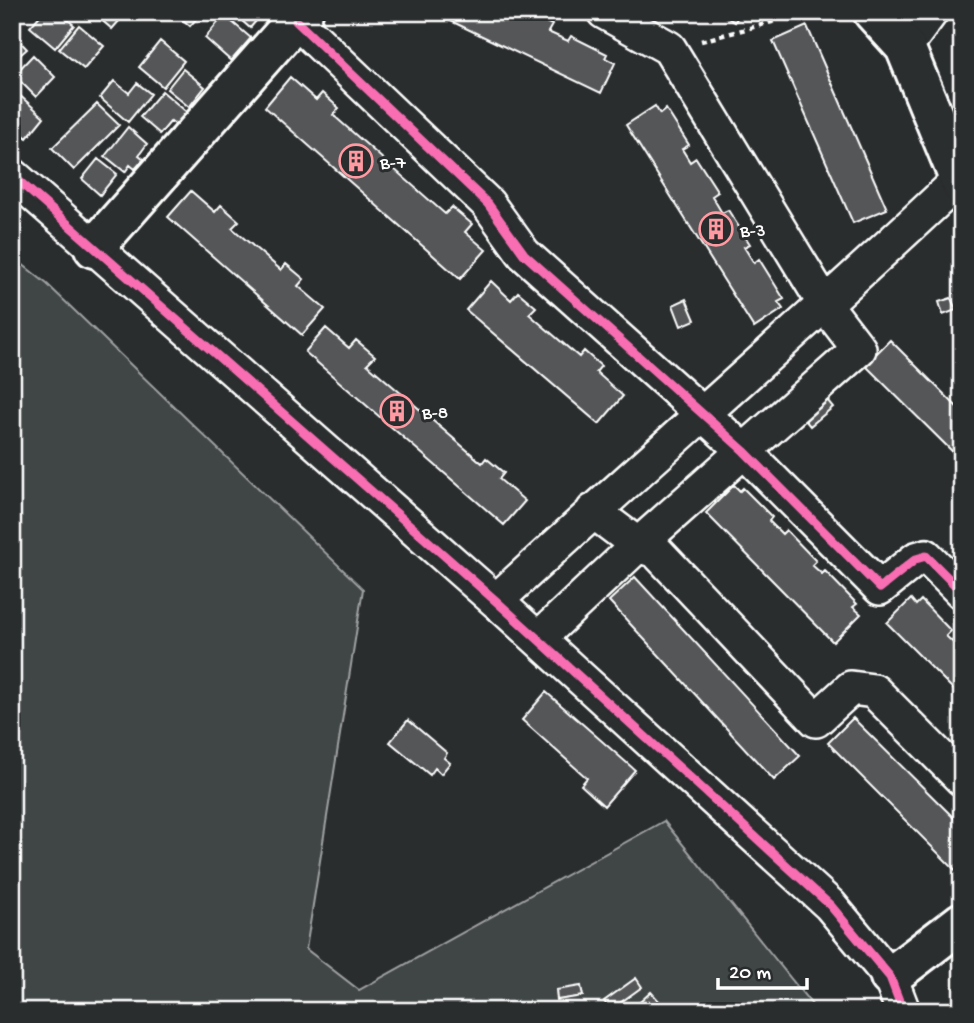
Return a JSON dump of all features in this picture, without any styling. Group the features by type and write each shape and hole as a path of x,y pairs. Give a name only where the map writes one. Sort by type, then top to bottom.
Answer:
{"street":[{"path":"538,639 638,545 859,349 826,306 669,48 604,12"},
{"path":"496,601 960,183 905,47 873,12"},
{"path":"905,47 931,12"},
{"path":"94,248 299,17 488,204 524,254 704,413 880,588 916,559 926,556 962,592"},
{"path":"12,175 496,601 830,905 897,994 962,922"},
{"path":"593,511 638,545 656,551 816,720 851,688 874,691 962,779"}],"path":[{"path":"669,48 727,36 772,22 792,12"}],"shaded area":[{"path":"12,256 47,284 363,589 306,949 359,990 664,821 817,1011 12,1011"}],"building":[{"path":"43,12 59,12 74,25 55,48 30,27"},
{"path":"92,12 127,12 112,29"},
{"path":"174,12 209,12 202,20 198,17 190,26"},
{"path":"232,12 260,12 262,14 250,28"},
{"path":"432,12 508,12 517,17 519,12 526,12 552,25 548,32 568,41 571,36 607,54 605,58 615,63 601,93"},
{"path":"717,12 740,12 735,22"},
{"path":"224,15 251,38 231,61 205,38"},
{"path":"79,25 104,46 84,69 59,49"},
{"path":"807,26 887,209 853,223 773,41"},
{"path":"12,33 27,49 12,62"},
{"path":"160,41 184,61 163,87 139,67"},
{"path":"33,55 55,77 36,97 14,75"},
{"path":"183,69 205,87 189,107 167,89"},
{"name":"B-7","path":"290,77 316,100 322,93 339,108 333,115 445,214 452,207 472,224 465,232 486,250 460,279 265,107"},
{"path":"114,81 129,93 137,83 151,94 128,122 100,98"},
{"path":"162,91 189,114 178,127 171,121 160,134 140,117"},
{"path":"17,93 44,117 27,138 12,125 12,99"},
{"path":"97,104 119,125 74,170 52,148"},
{"name":"B-3","path":"655,106 660,114 666,109 689,145 682,149 690,162 696,158 718,192 712,196 722,213 728,210 750,244 744,247 754,263 759,259 784,299 778,302 783,309 754,328 626,125"},
{"path":"128,127 147,144 139,155 144,159 135,169 130,165 125,172 105,156"},
{"path":"98,159 117,174 100,195 82,179"},
{"path":"191,191 215,212 221,205 239,221 232,228 281,270 286,264 304,279 298,286 325,309 302,335 168,217"},
{"path":"491,281 511,300 518,292 536,307 529,314 579,357 584,351 601,366 596,372 623,396 599,424 466,310"},
{"path":"951,298 956,310 943,315 939,302"},
{"path":"686,299 695,320 681,326 673,305"},
{"name":"B-8","path":"326,328 349,348 356,340 375,356 367,364 482,463 486,458 504,473 499,479 525,501 504,525 305,352"},
{"path":"890,340 962,412 962,461 865,365"},
{"path":"823,395 833,407 810,426 800,414"},
{"path":"734,485 740,491 743,488 772,517 769,521 782,534 786,530 816,561 812,565 822,574 825,571 857,604 853,607 861,614 833,642 706,513"},
{"path":"635,577 800,756 774,780 609,601"},
{"path":"911,599 916,605 921,600 951,631 946,636 959,648 962,645 962,698 887,623"},
{"path":"546,692 635,770 604,806 581,785 587,778 522,720"},
{"path":"853,718 962,826 962,864 955,870 828,743"},
{"path":"408,720 447,753 444,758 450,763 441,774 435,768 430,775 390,742"},
{"path":"636,978 642,987 610,1010 604,1001"},
{"path":"581,986 583,996 557,1000 556,990"},
{"path":"651,992 668,1011 630,1011"}],"cycle path":[{"path":"296,21 488,204 524,254 744,451 880,588 916,559 926,556 962,592"},
{"path":"12,175 496,601 830,905 890,977 903,1011"}],"place":[{"name":"B-7","path":"356,161"},
{"name":"B-3","path":"716,229"},
{"name":"B-8","path":"397,411"}]}
